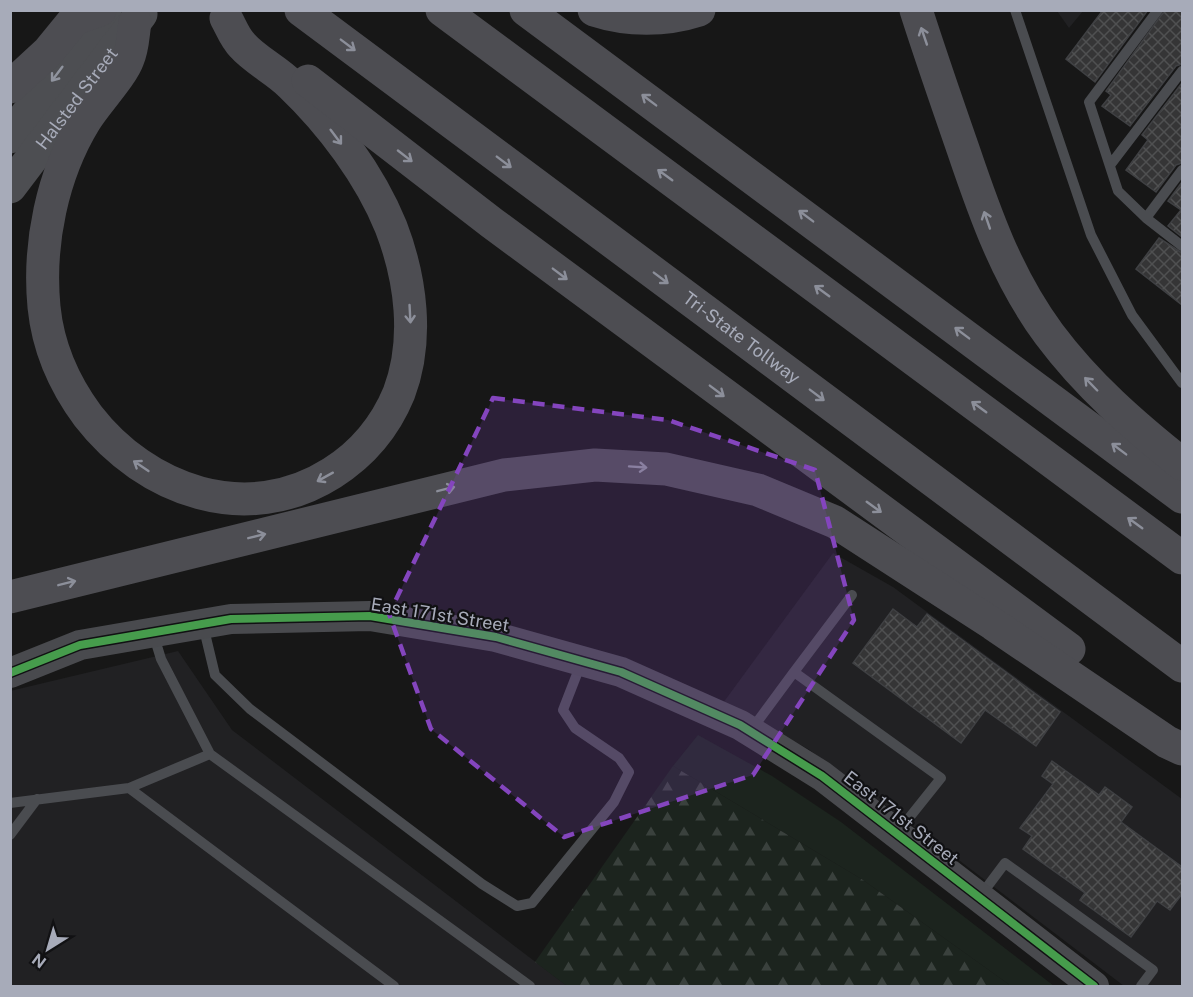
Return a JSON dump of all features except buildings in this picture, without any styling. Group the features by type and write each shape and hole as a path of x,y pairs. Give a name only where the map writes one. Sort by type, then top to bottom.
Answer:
{"highway":[{"path":"10,87 48,52 75,19 100,10"},
{"name":"Tri-State Tollway","path":"301,10 1182,666"},
{"path":"442,10 1182,558"},
{"path":"526,10 1182,496"},
{"path":"594,10 628,18 647,19 699,10"},
{"path":"916,10 990,229 1022,292 1048,333 1081,374 1138,428 1182,464"},
{"path":"139,16 128,60 72,142 55,191 45,240 43,268 44,311 49,337 68,385 82,408 117,449 146,470 180,488 222,499 245,500 265,498 306,486 340,468 369,442 398,394 408,359 410,323 407,284 396,243 364,177 322,118 288,82 242,45 220,14"},
{"path":"220,14 492,223 1176,728 1182,735"},
{"path":"10,597 504,475 595,465 666,469 758,490 843,527 983,617 1167,742 1182,749"}],"main road":[{"name":"Halsted Street","path":"10,137 105,10"},
{"name":"Halsted Street","path":"10,187 139,16"}],"street":[{"name":"East 171st Street","path":"10,673 80,645 231,619 370,616 496,637 621,672 750,731 822,776 1094,987"}],"lane":[{"path":"1015,10 1091,235 1131,315 1182,383"},
{"path":"1158,10 1089,102 1118,191 1146,219 1182,246"},
{"path":"1111,164 1182,70"},
{"path":"1146,219 1182,170"},
{"path":"750,731 852,595"},
{"path":"203,624 215,675 250,710 482,884 517,906 532,903 614,802 629,771 619,758 575,728 563,710 582,661"},
{"path":"153,633 161,659 210,754 530,987"},
{"path":"794,672 941,778 897,834"},
{"path":"10,803 129,788 210,754"},
{"path":"129,788 394,987"},
{"path":"10,835 37,800"},
{"path":"979,897 1005,863 1153,970 1141,987"}],"highlighted area":[{"path":"493,398 668,420 815,470 854,620 753,775 564,837 431,729 389,614"}],"shaded area":[{"path":"1057,11 1083,11 1069,28"},
{"path":"833,553 893,587 1182,799 1182,986 1124,986 943,848 808,749 723,703"},
{"path":"178,651 232,730 567,986 11,986 10,691"}],"green space":[{"path":"698,735 772,776 841,822 1054,986 1011,986 863,880 673,766"},
{"path":"673,766 863,880 1011,986 567,986 535,962"}],"cycle path":[{"path":"10,673 80,645 231,619 370,616 496,637 621,672 740,725 822,776 1094,986"}]}
